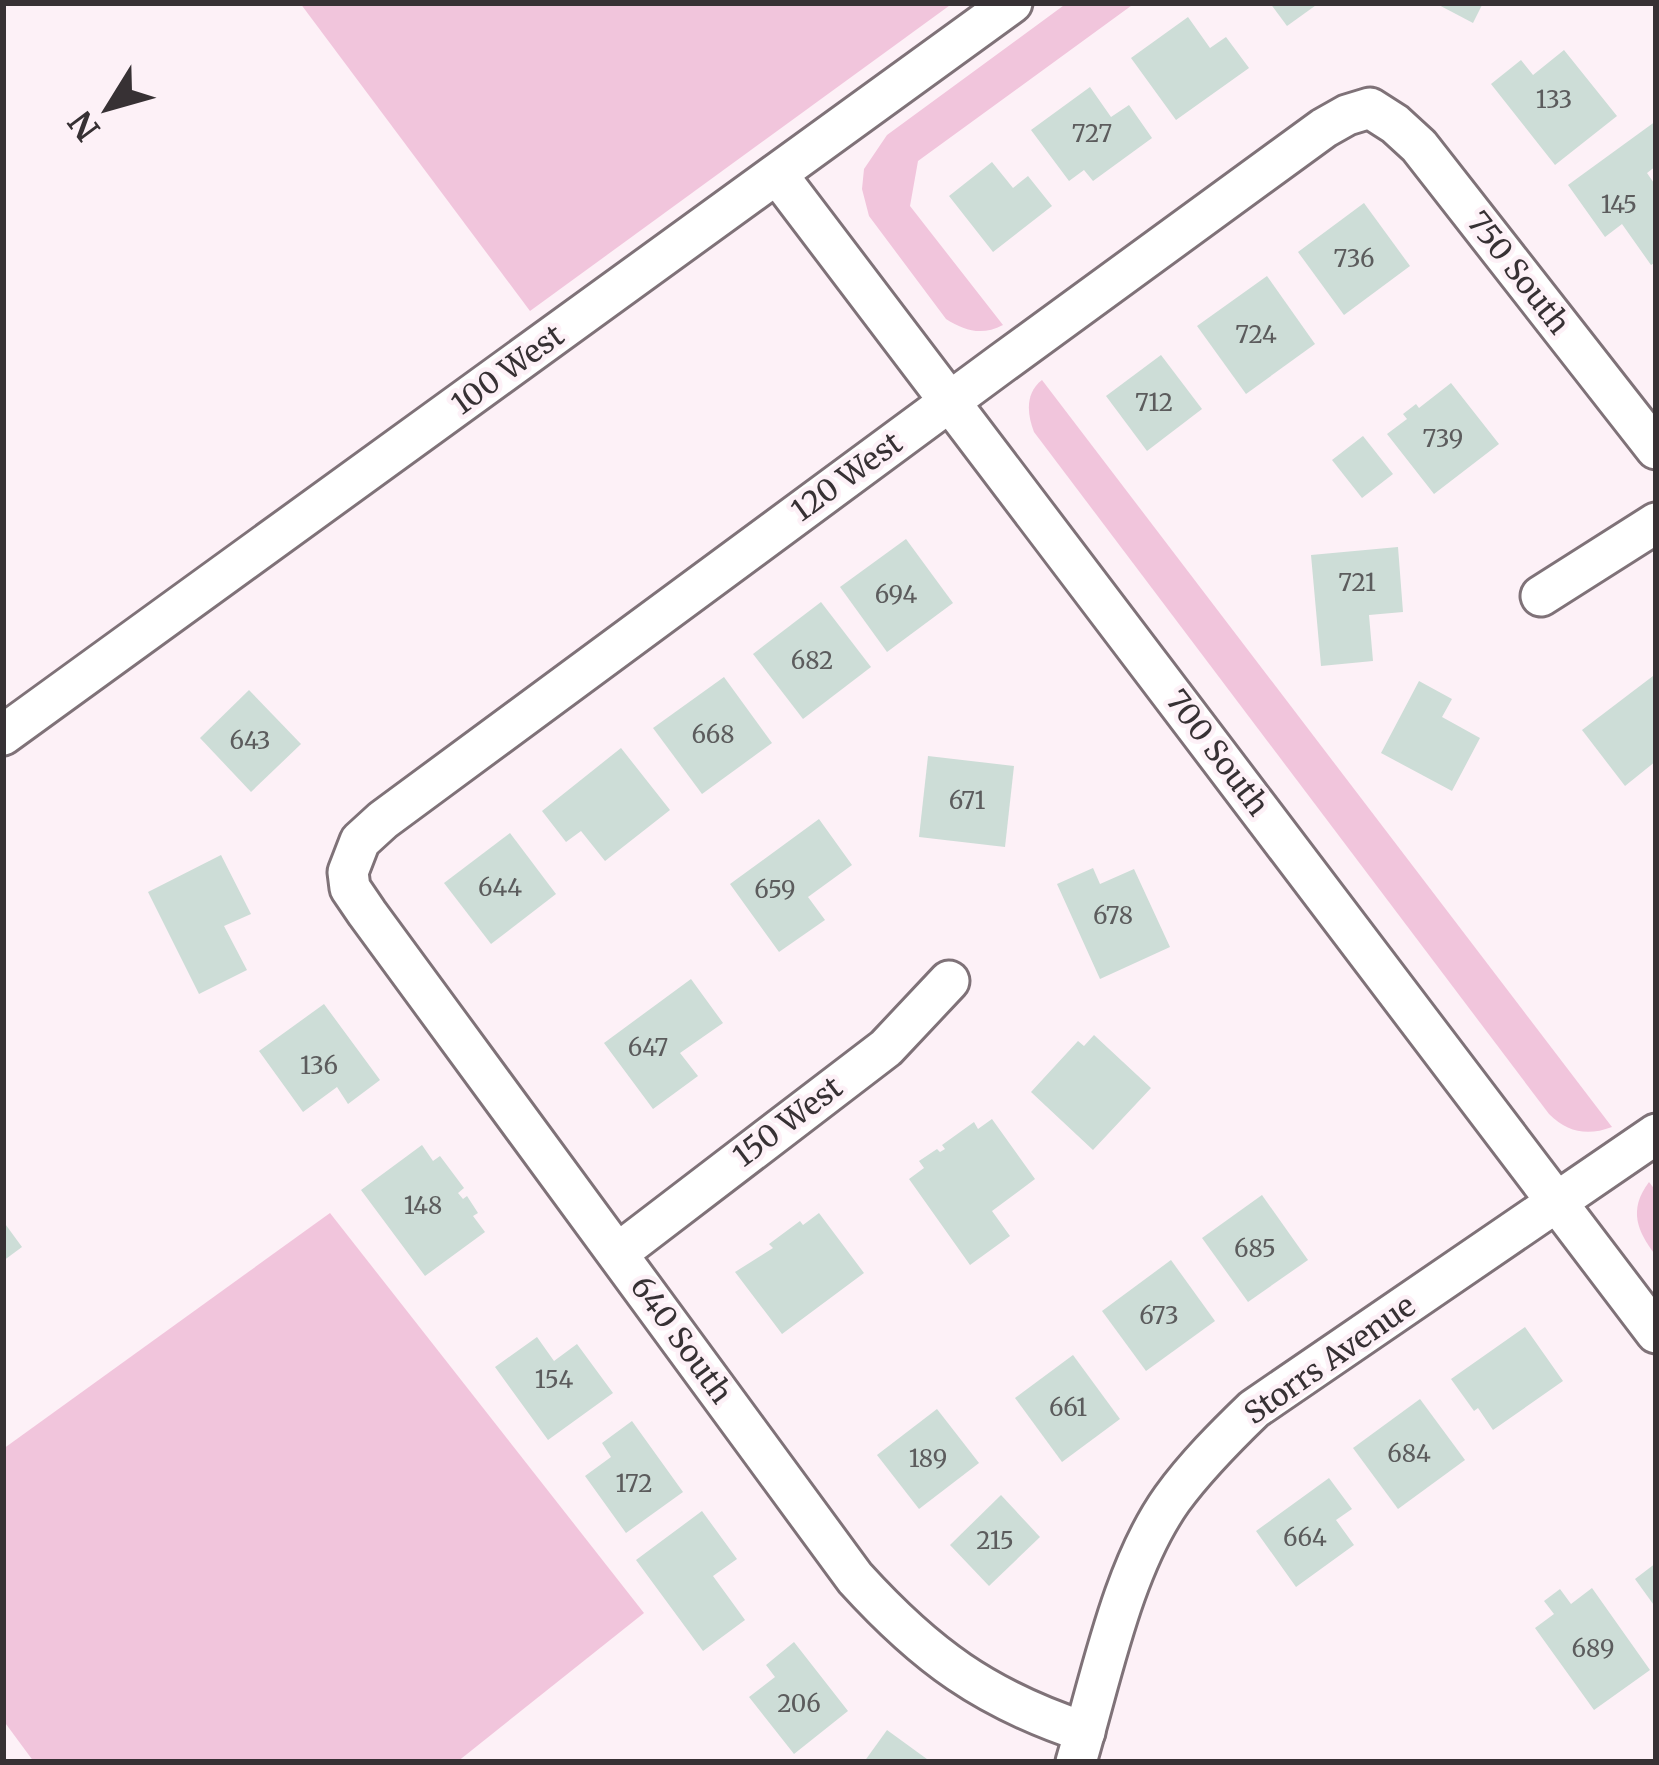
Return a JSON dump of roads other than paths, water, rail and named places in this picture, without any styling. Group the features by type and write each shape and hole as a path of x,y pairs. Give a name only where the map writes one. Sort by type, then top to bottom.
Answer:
{"street":[{"name":"100 West","path":"3,735 1012,3"},
{"name":"120 West","path":"349,872 360,841 383,820 1324,128 1370,108"},
{"name":"750 South","path":"1370,108 1419,146 1656,449"},
{"name":"700 South","path":"777,174 1656,1333"},
{"path":"1541,596 1656,523"},
{"name":"640 South","path":"349,872 350,888 367,913 856,1578 938,1659 1046,1719 1081,1747"},
{"name":"150 West","path":"618,1253 886,1048 949,981"},
{"name":"Storrs Avenue","path":"1081,1747 1133,1572 1170,1502 1217,1445 1255,1409 1656,1134"}]}
